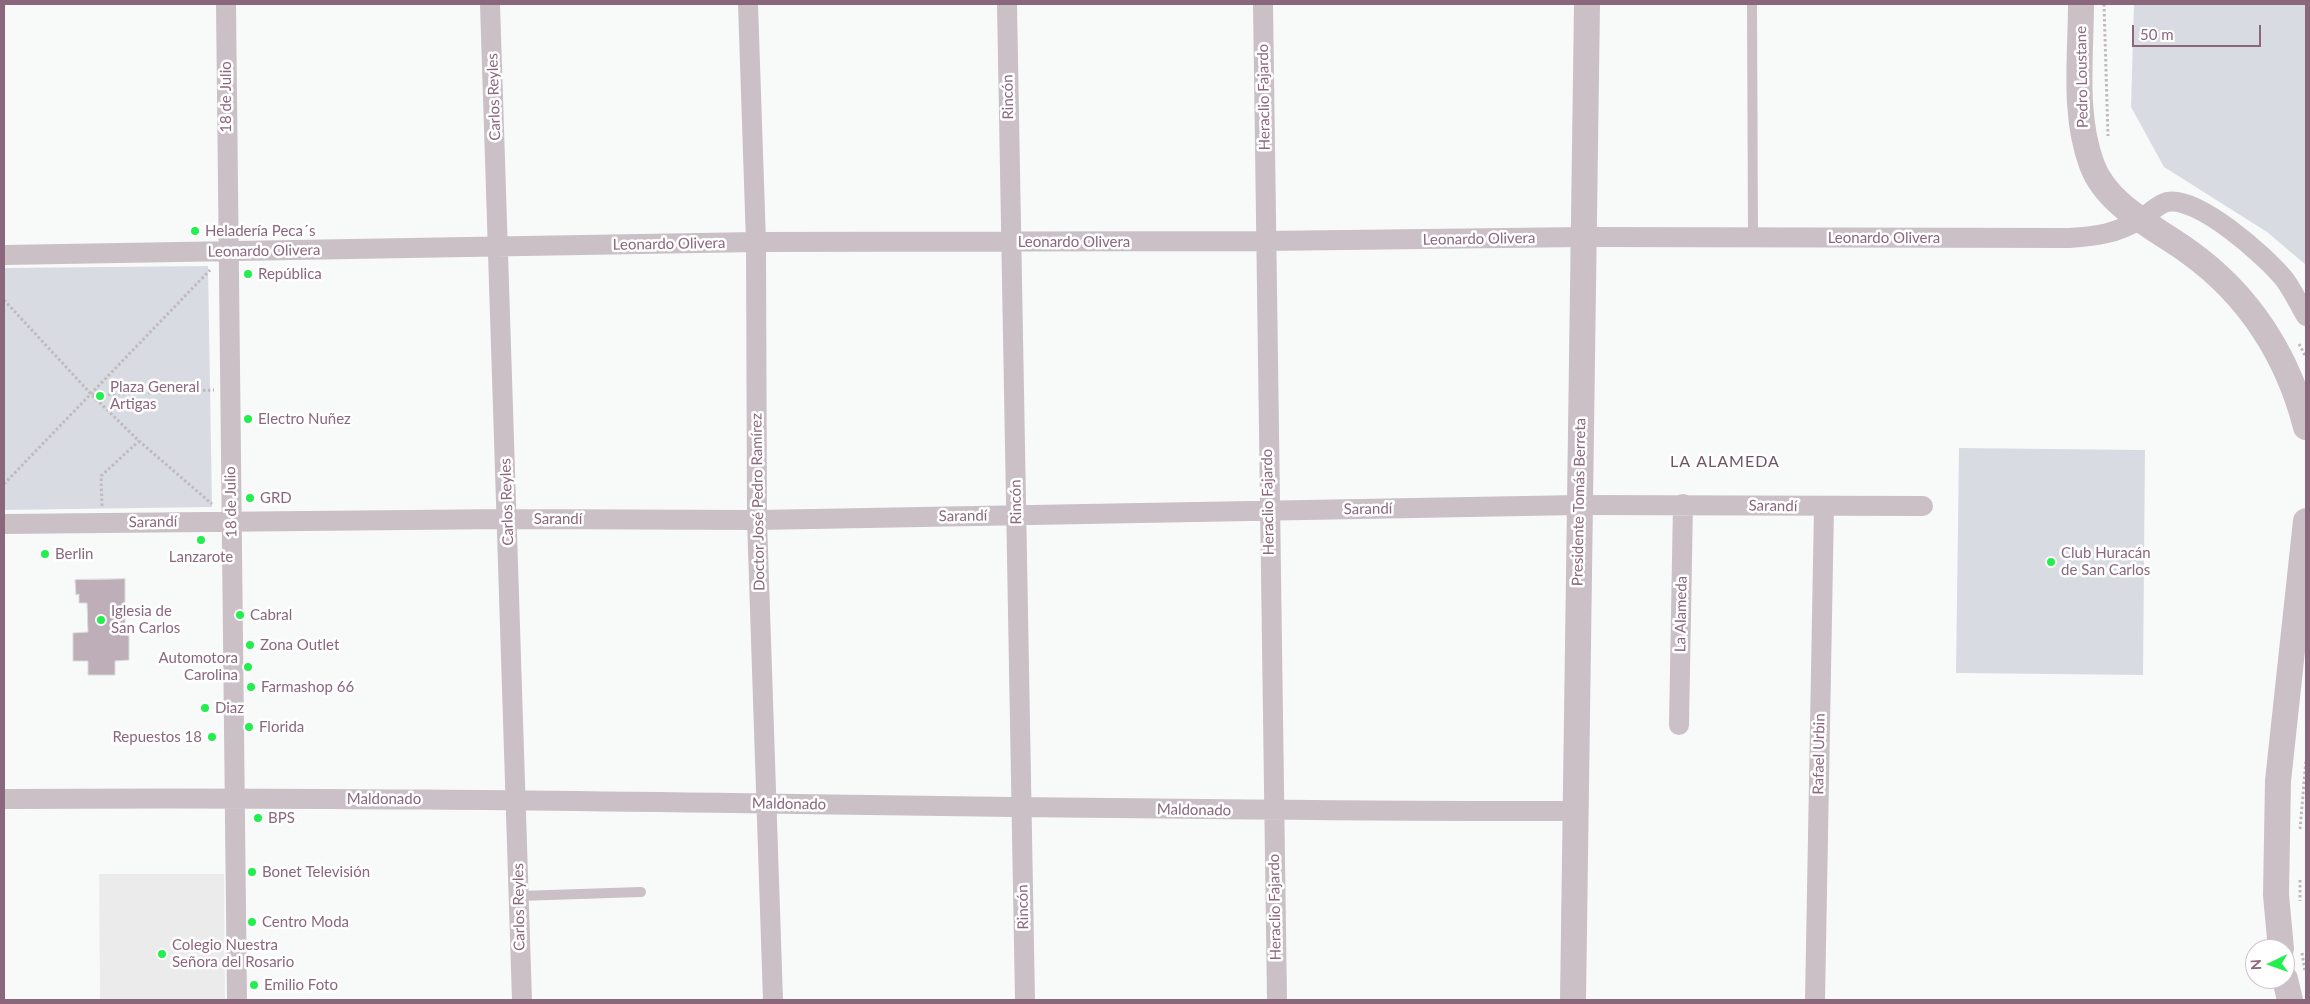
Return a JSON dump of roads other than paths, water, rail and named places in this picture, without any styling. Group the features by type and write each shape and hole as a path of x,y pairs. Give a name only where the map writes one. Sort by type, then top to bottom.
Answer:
{"street":[{"name":"18 de Julio","path":"226,4 228,390 237,1000"},
{"name":"Carlos Reyles","path":"490,4 500,248 522,1000"},
{"name":"Doctor José Pedro Ramírez","path":"748,4 756,242 757,520 773,1000"},
{"name":"Rincón","path":"1007,4 1020,807 1025,1000"},
{"name":"Heraclio Fajardo","path":"1263,4 1272,812 1277,1000"},
{"name":"Presidente Tomás Berreta","path":"1573,1000 1586,4"},
{"name":"Pedro Loustane","path":"2081,4 2080,104 2083,136 2092,166 2108,192 2141,219 2190,253 2243,300 2265,330 2288,371 2306,428"},
{"name":"Leonardo Olivera","path":"4,255 500,248 756,242 1011,243 1583,238 2069,238 2106,235 2141,219 2166,202 2181,203 2200,210 2240,237 2285,280 2306,316"},
{"name":"Sarandí","path":"4,524 508,519 757,520 1683,504 1824,507 1923,506"},
{"name":"La Alameda","path":"1679,725 1683,504"},
{"name":"Rafael Urbin","path":"1815,1000 1824,507"},
{"path":"2288,939 2276,895 2278,781 2306,521"},
{"name":"Maldonado","path":"4,799 517,800 1272,812 1575,811"}],"lane":[{"path":"1752,4 1753,238"},
{"path":"519,896 641,892"}],"place":[{"name":"Heladería Peca´s","path":"195,231"},
{"name":"República","path":"248,274"},
{"name":"Plaza General Artigas","path":"100,396"},
{"name":"Electro Nuñez","path":"248,419"},
{"name":"GRD","path":"250,498"},
{"name":"Lanzarote","path":"201,540"},
{"name":"Berlin","path":"45,554"},
{"name":"Club Huracán de San Carlos","path":"2051,562"},
{"name":"Cabral","path":"240,615"},
{"name":"Iglesia de San Carlos","path":"101,620"},
{"name":"Zona Outlet","path":"250,645"},
{"name":"Automotora Carolina","path":"248,667"},
{"name":"Farmashop 66","path":"251,687"},
{"name":"Diaz","path":"205,708"},
{"name":"Florida","path":"249,727"},
{"name":"Repuestos 18","path":"212,737"},
{"name":"BPS","path":"258,818"},
{"name":"Bonet Televisión","path":"252,872"},
{"name":"Centro Moda","path":"252,922"},
{"name":"Colegio Nuestra Señora del Rosario","path":"162,954"},
{"name":"Emilio Foto","path":"254,985"}],"district":[{"name":"LA ALAMEDA","path":"1725,462"}]}
